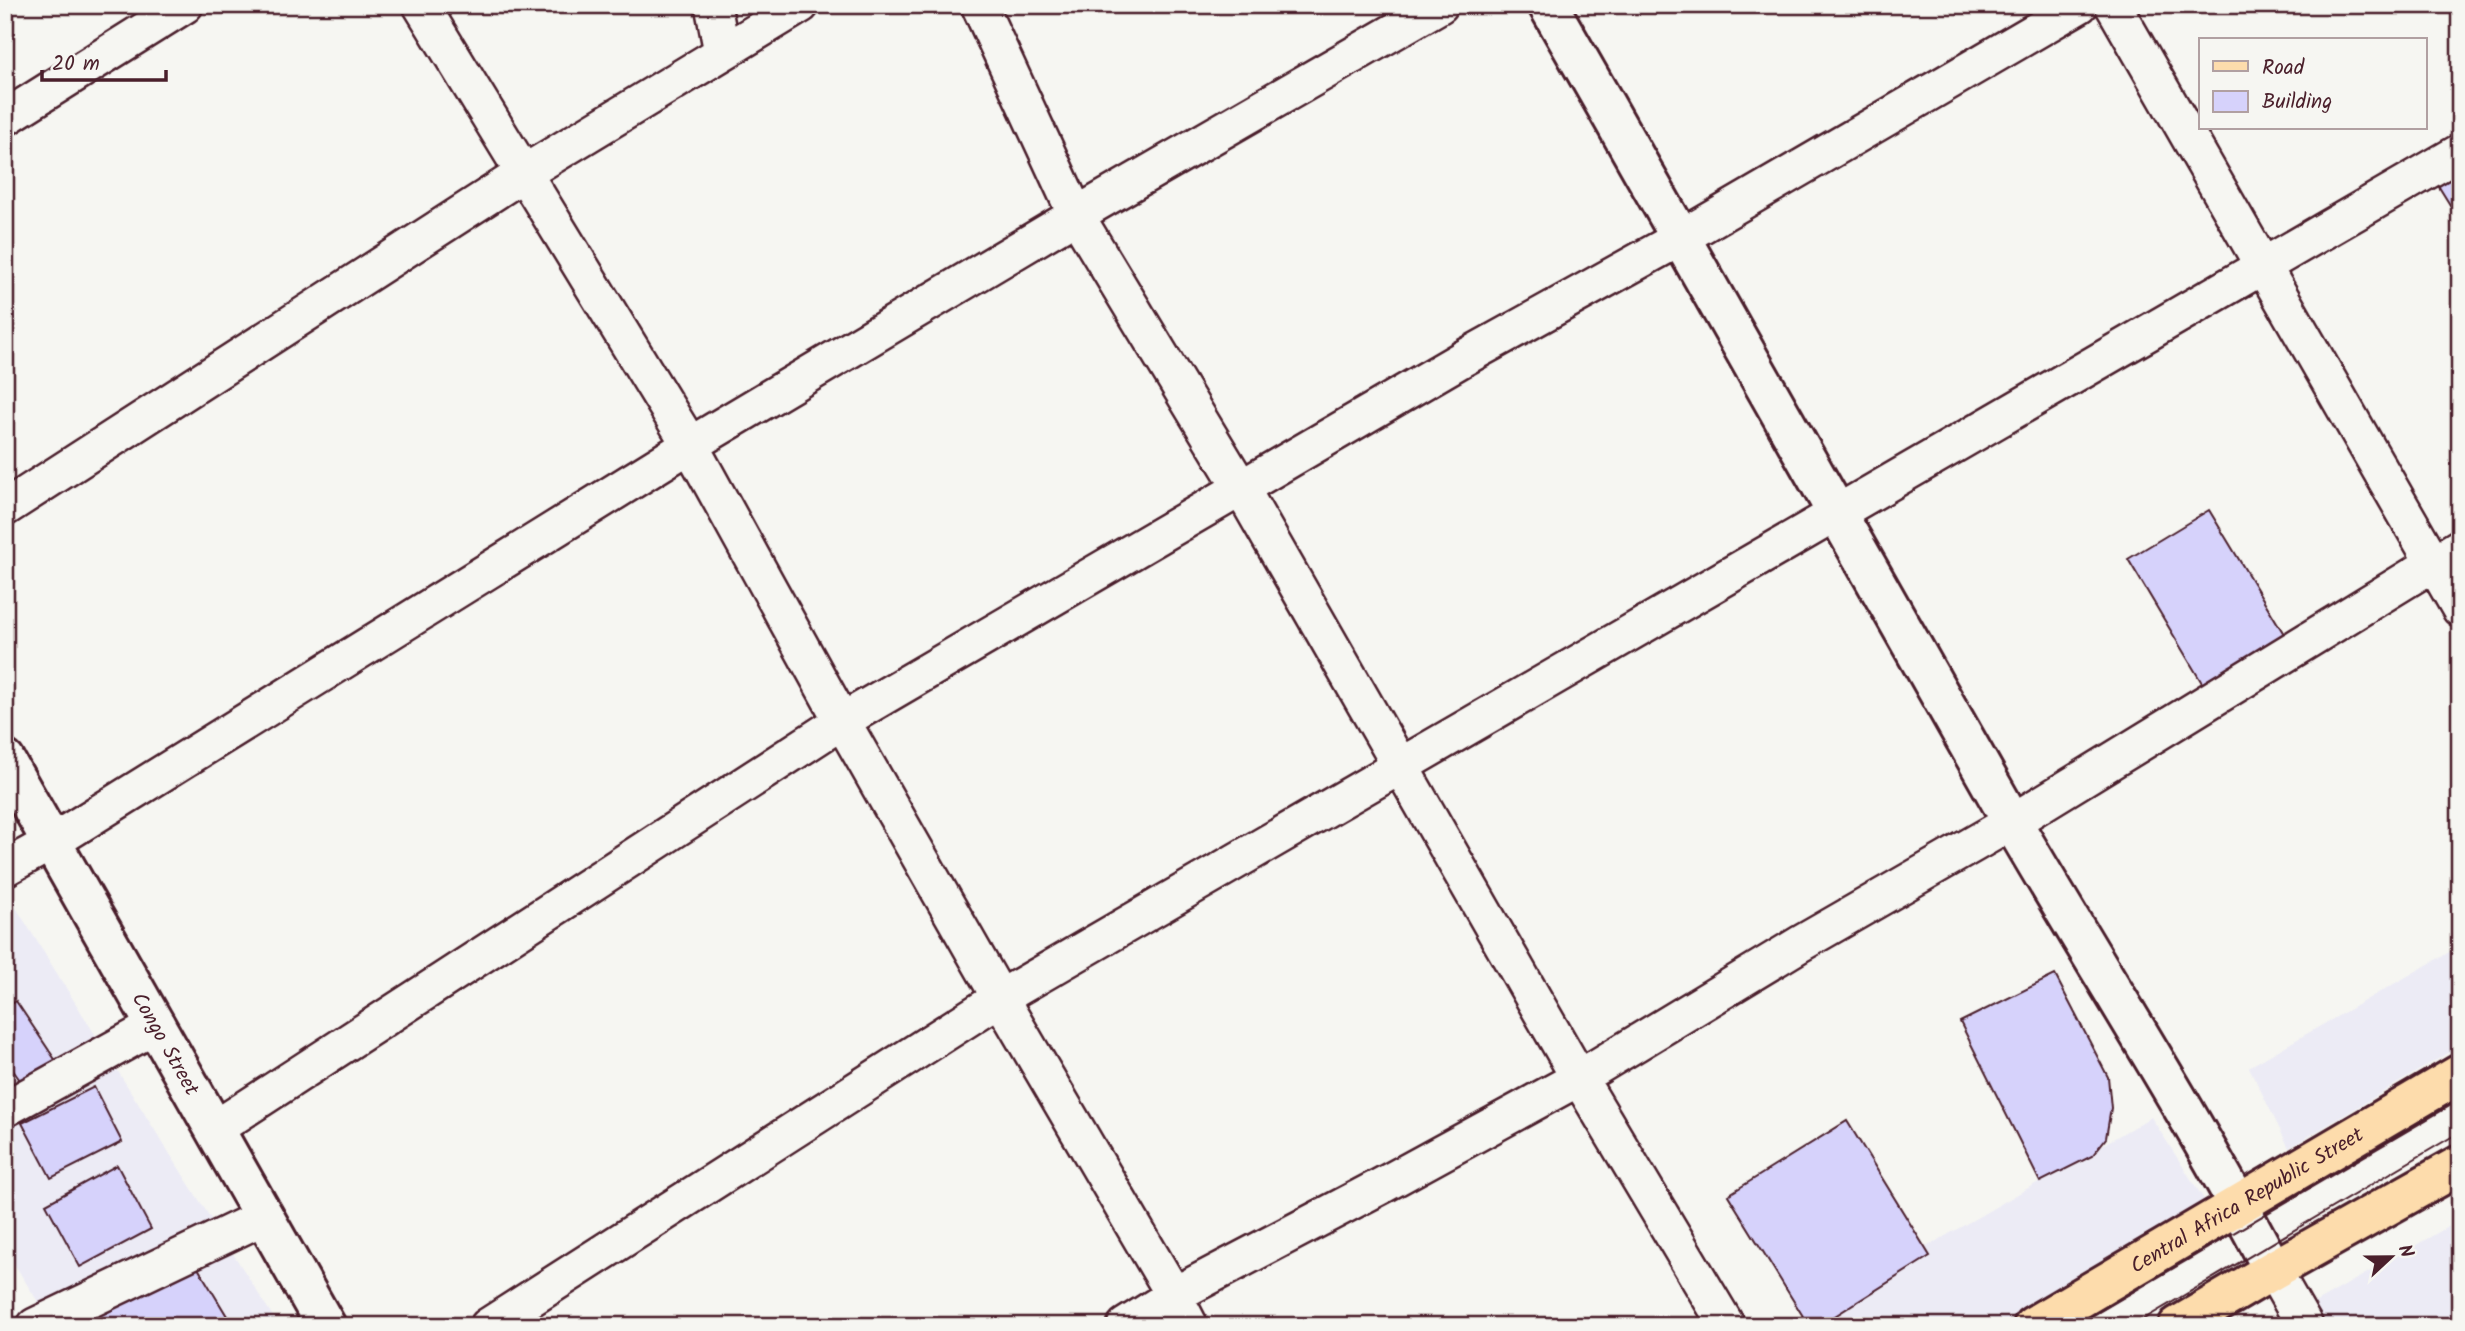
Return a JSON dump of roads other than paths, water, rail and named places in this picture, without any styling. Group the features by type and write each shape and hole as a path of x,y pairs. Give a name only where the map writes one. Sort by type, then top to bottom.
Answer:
{"main road":[{"name":"Central Africa Republic Street","path":"2033,1326 2460,1074"},
{"path":"2178,1326 2460,1165"}],"street":[{"path":"5,118 185,5"},
{"path":"421,5 690,445 842,721 1190,1326"},
{"path":"713,5 722,52"},
{"path":"5,508 524,173 801,5"},
{"path":"979,5 1076,215 1241,488 1399,768 1727,1326"},
{"path":"5,868 52,842 690,445 1076,215 1440,5"},
{"path":"1548,5 2012,822 2239,1203 2305,1326"},
{"path":"216,1128 842,721 1450,366 1682,237 2080,5"},
{"path":"2113,5 2261,265 2446,555 2460,609"},
{"path":"488,1326 1000,999 1837,515 2261,265 2460,152"},
{"path":"1125,1326 1174,1295 1383,1185 1579,1077 1800,944 2012,822 2446,555"},
{"name":"Congo Street","path":"5,760 326,1326"},
{"path":"5,1109 157,1025"},
{"path":"35,1326 265,1216"}],"tram line":[{"path":"2075,1326 2460,1100"},
{"path":"2132,1326 2460,1132"}]}
